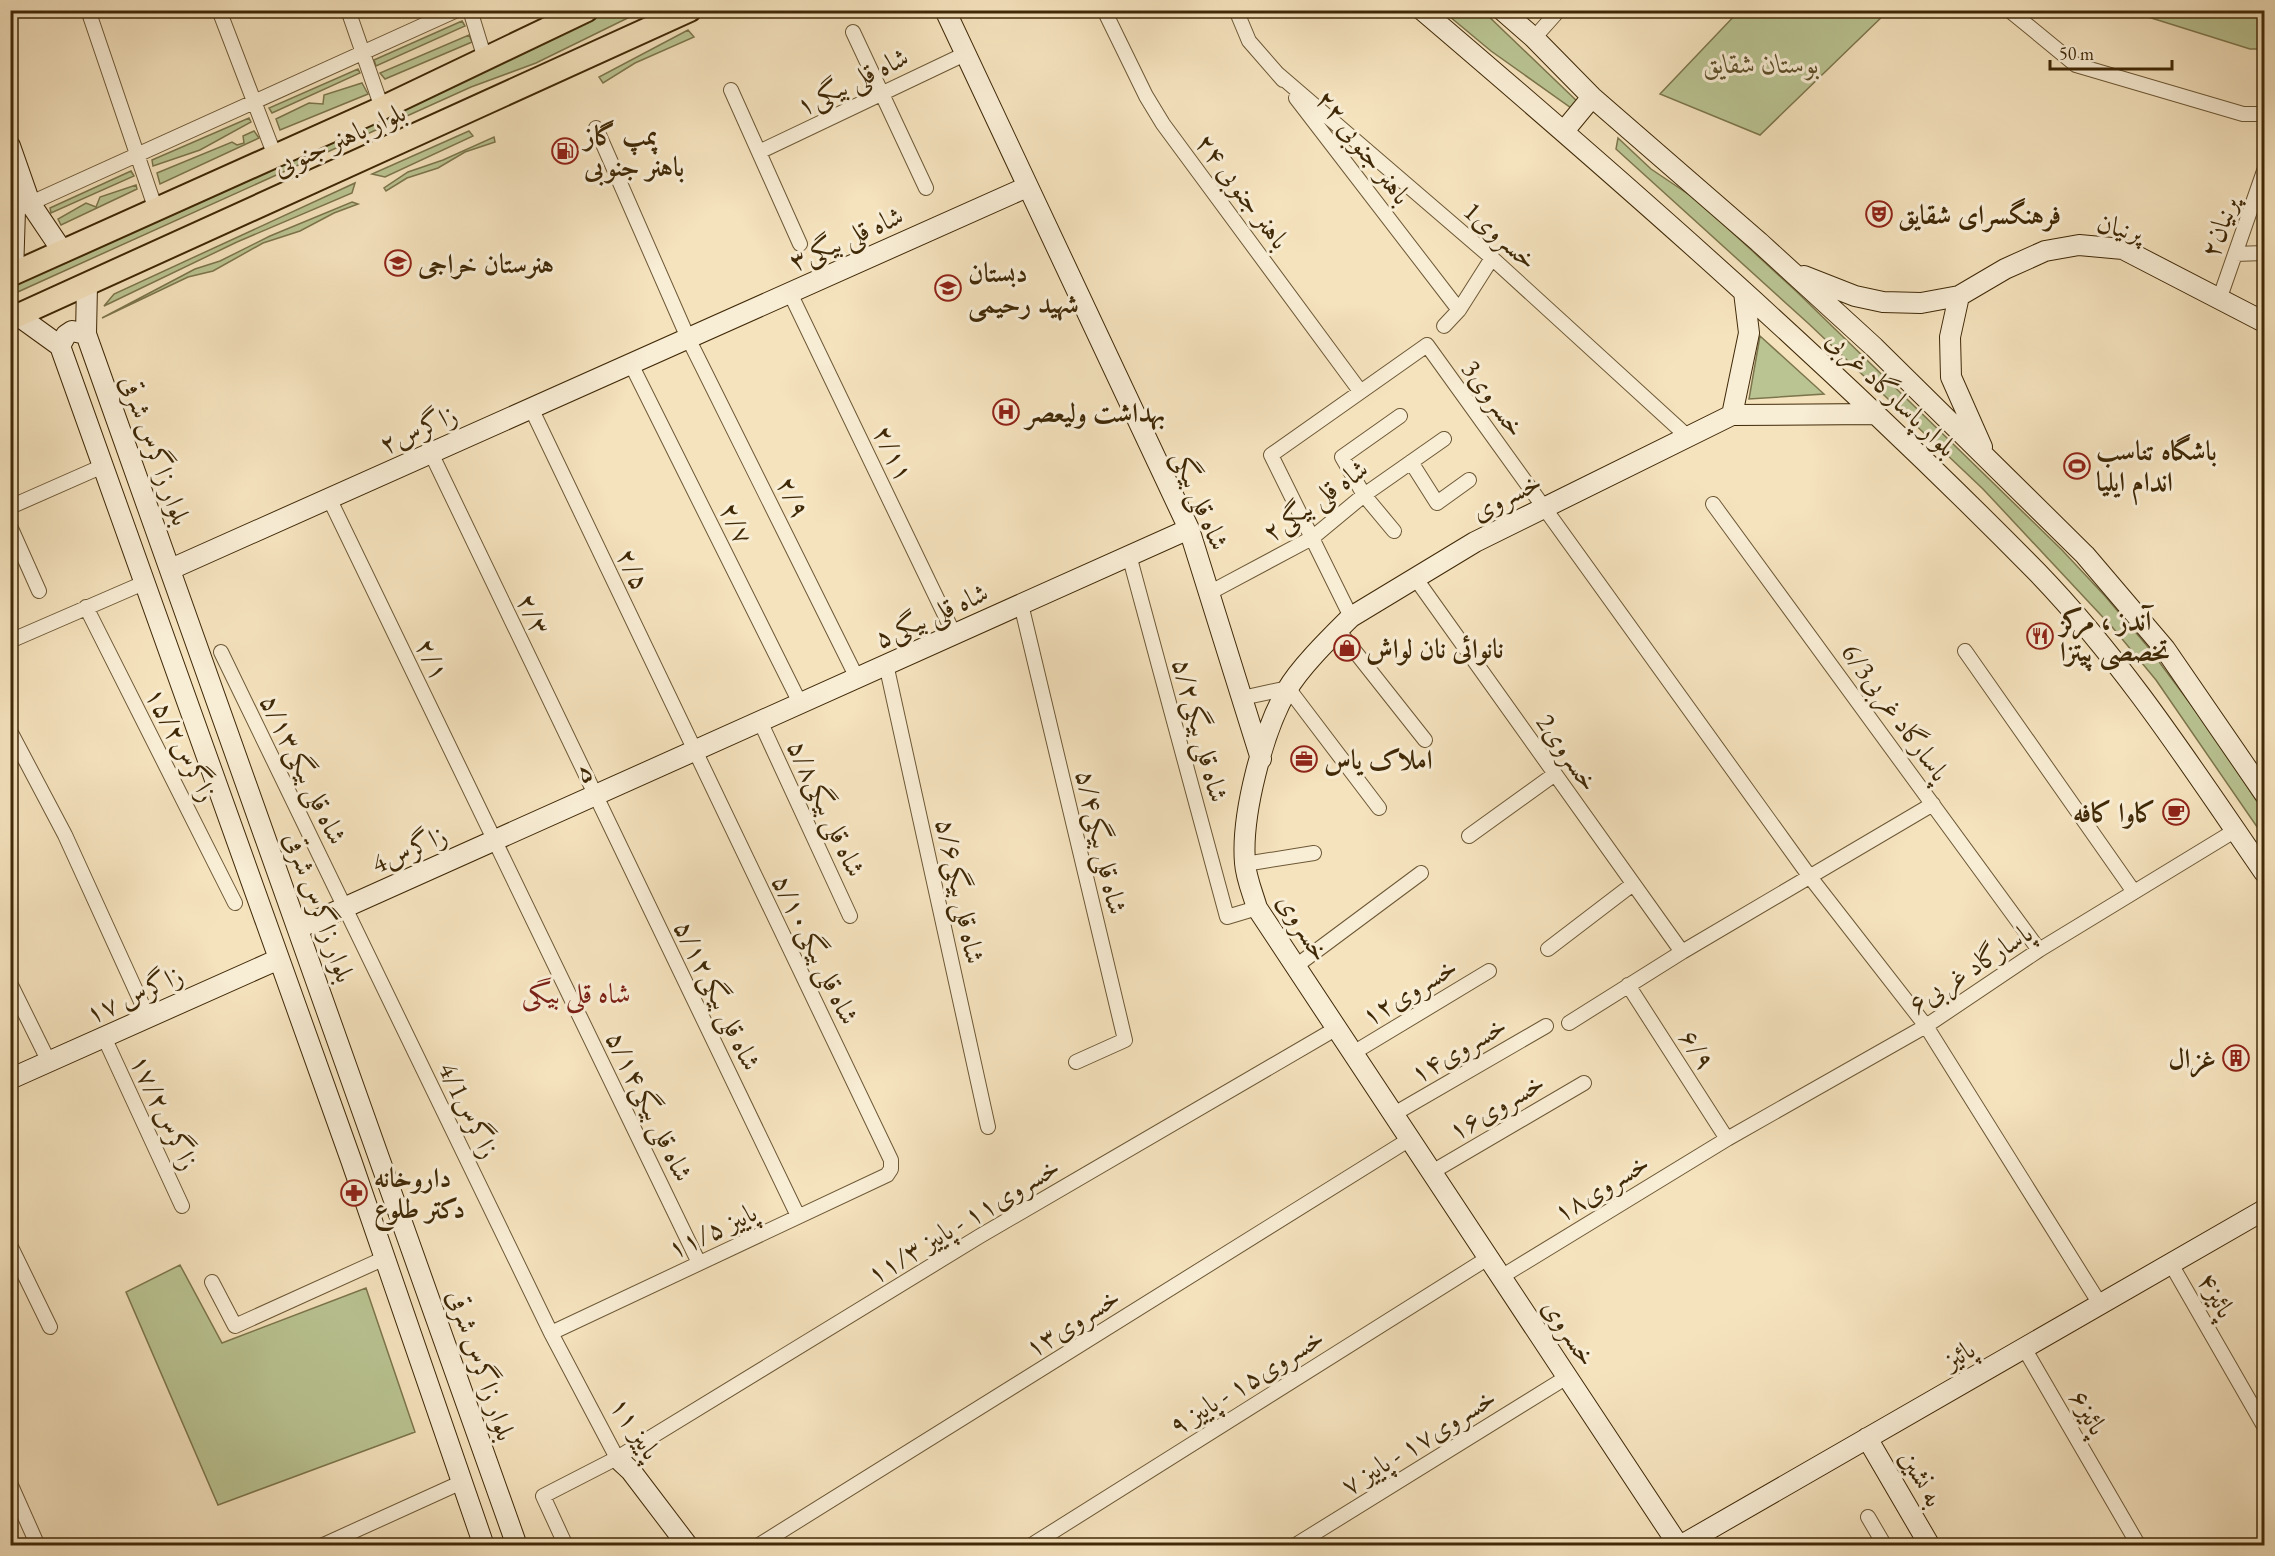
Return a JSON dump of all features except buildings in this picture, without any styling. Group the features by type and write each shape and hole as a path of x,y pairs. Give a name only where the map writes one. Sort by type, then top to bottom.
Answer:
{"main road":[{"name":"بلوار باهنر جنوبی","path":"12,274 382,108 587,10"},
{"name":"بلوار باهنر جنوبی","path":"14,317 690,10"}],"street":[{"path":"88,10 156,210"},
{"path":"219,10 256,101 274,156"},
{"path":"348,10 382,108"},
{"path":"19,204 138,154 456,10"},
{"path":"470,10 485,59"},
{"name":"شاه قلی بیگی","path":"945,10 1026,187 1189,530 1261,759"},
{"name":"۲۴ باهنر جنوبی","path":"1104,10 1146,96 1168,132 1360,391"},
{"name":"۲۲ باهنر جنوبی","path":"1236,10 1249,41 1278,74 1460,310"},
{"name":"بلوار پاسارگاد غربی","path":"1422,10 1564,131 1744,292 1876,414 2066,602 2127,676 2265,872"},
{"name":"بلوار پاسارگاد غربی","path":"1502,10 1534,38 1592,98 1874,346 2085,555 2165,649 2265,793"},
{"path":"1534,38 1559,10"},
{"path":"2009,10 2076,65 2242,114 2265,114"},
{"path":"853,32 926,188"},
{"name":"شاه قلی بیگی۱","path":"759,152 965,54"},
{"name":"خسروى1","path":"1278,74 1492,258 1688,437"},
{"path":"731,90 800,244"},
{"path":"1564,131 1592,98"},
{"name":"۲/۹","path":"596,128 688,338 857,678"},
{"path":"10,146 19,204 12,274"},
{"name":"پرنیان۲","path":"2218,300 2265,171"},
{"name":"شاه قلی بیگی۳","path":"688,338 1026,187"},
{"path":"19,204 63,252"},
{"name":"پرنیان","path":"1959,296 2005,269 2045,251 2079,245 2123,249 2218,300 2265,322"},
{"path":"2235,254 2265,253"},
{"path":"1444,326 1460,310 1492,258"},
{"path":"1786,267 1846,293 1883,302 1920,303 1959,296 1950,337 1951,377 1987,457"},
{"name":"بلوار زاگرس شرقی","path":"87,285 86,334 517,1545"},
{"path":"1744,292 1749,333 1732,415 1876,414"},
{"name":"۲/۱۱","path":"790,293 954,634"},
{"path":"14,317 60,346 68,332 76,330 86,334"},
{"name":"زاگرس۲","path":"171,570 688,338"},
{"name":"3خسروى","path":"1360,391 1427,345 1810,877 1926,1026 2100,1304"},
{"name":"بلوار زاگرس شرقی","path":"60,346 351,1160 484,1545"},
{"name":"۲/۷","path":"631,363 800,703"},
{"path":"1360,391 1271,455 1312,538 1344,624 1425,740"},
{"name":"۲/۵","path":"531,408 695,750"},
{"name":"خسروى","path":"1680,1545 1257,908 1245,864 1246,829 1252,790 1272,718 1288,688 1344,624 1475,542 1732,415"},
{"path":"1394,531 1364,495 1342,457 1400,416"},
{"name":"شاه قلی بیگی۲","path":"1209,593 1312,538 1364,495 1444,439"},
{"name":"۲/۳","path":"430,453 595,795"},
{"path":"1411,462 1437,503 1469,480"},
{"path":"10,507 103,466"},
{"name":"۲/۱","path":"329,498 495,840"},
{"name":"پاسارگاد غربی6/3","path":"1713,504 2039,950"},
{"path":"10,526 39,591"},
{"name":"شاه قلی بیگی۵","path":"695,750 1189,530"},
{"name":"شاه قلی بیگی۵/۲","path":"1129,555 1227,917 1257,908"},
{"name":"خسروى2","path":"1416,579 1682,952"},
{"path":"10,641 146,582"},
{"name":"شاه قلی بیگی۵/۴","path":"1021,604 1125,1040 1076,1062"},
{"name":"زاگرس۱۵/۲","path":"86,607 235,903"},
{"path":"1965,651 2134,892"},
{"name":"شاه قلی بیگی۵/۱۳","path":"221,652 345,908"},
{"name":"شاه قلی بیگی۵/۶","path":"886,664 988,1127"},
{"path":"1242,698 1288,688 1379,808"},
{"name":"شاه قلی بیگی۵/۸","path":"760,721 850,916"},
{"path":"10,731 64,835 148,1017"},
{"name":"۵","path":"495,840 695,750"},
{"name":"شاه قلی بیگی۵/۱۰","path":"695,750 891,1160 891,1169"},
{"path":"209,764 236,754"},
{"path":"1469,836 1555,774"},
{"name":"شاه قلی بیگی۵/۱۲","path":"595,795 798,1216"},
{"path":"1569,1023 1682,952 1933,804"},
{"name":"پاسارگاد غربی۶","path":"1727,1139 1926,1026 2039,950 2236,830"},
{"name":"زاگرس4","path":"299,928 495,840"},
{"name":"شاه قلی بیگی۵/۱۴","path":"495,840 699,1263"},
{"path":"1245,864 1314,853"},
{"path":"1296,966 1421,873"},
{"path":"1548,949 1633,884"},
{"name":"4/1زاگرس","path":"345,908 551,1333"},
{"name":"زاگرس ۱۷","path":"10,1079 279,959"},
{"name":"خسروى۱۲","path":"1353,1053 1489,971"},
{"path":"10,983 49,1062"},
{"name":"۶/۹","path":"1628,985 1727,1139"},
{"name":"خسروى۱۴","path":"1394,1114 1546,1026"},
{"name":"خسروى۱۱ - پاییز ۱۱/۳","path":"566,1545 543,1496 616,1458 980,1236 1337,1028"},
{"name":"زاگرس۱۷/۲","path":"104,1037 182,1206"},
{"name":"خسروى۱۶","path":"1432,1172 1584,1083"},
{"name":"خسروى۱۳","path":"759,1545 1410,1139"},
{"name":"خسروى۱۸","path":"1501,1277 1727,1139"},
{"path":"351,1160 378,1150"},
{"name":"پاییز ۱۱/۵","path":"551,1333 886,1175 891,1169"},
{"name":"پائیز","path":"1680,1545 2265,1210"},
{"path":"10,1245 50,1327"},
{"path":"212,1282 234,1326 385,1258"},
{"name":"خسروى۱۵ - پاییز ۹","path":"1030,1545 1488,1258"},
{"name":"پائیز۴","path":"2171,1264 2261,1411 2265,1426"},
{"name":"پاییز ۱۱","path":"551,1333 616,1458 631,1471 688,1545"},
{"name":"پائیز۶","path":"2024,1348 2139,1545"},
{"name":"خسروى۱۷ - پاییز ۷","path":"1294,1545 1567,1377"},
{"name":"به نشین","path":"1867,1438 1930,1545"},
{"path":"321,1545 462,1482"},
{"path":"10,1483 38,1545"},
{"path":"1868,1517 1885,1545"}],"green space":[{"path":"605,11 642,11 536,63 471,87 11,295 10,280"},
{"path":"1443,11 1483,11 1580,104 1574,110 1491,51"},
{"name":"بوستان شقایق","path":"1739,11 1888,11 1760,135 1660,94"},
{"path":"2129,11 2264,11 2264,49 2250,49"},
{"path":"462,21 465,26 376,66 374,60"},
{"path":"688,30 694,37 635,63 603,83 599,77"},
{"path":"469,35 472,42 385,79 380,73"},
{"path":"358,69 360,73 272,113 269,108"},
{"path":"362,83 368,94 280,130 276,119 309,103 323,104 324,95"},
{"path":"249,118 251,122 200,150 153,166 152,160"},
{"path":"254,131 259,138 160,184 157,173 232,142 237,145 244,143 243,136"},
{"path":"469,131 473,136 385,177 372,174"},
{"path":"494,137 495,142 465,152 438,168 407,178 386,191 384,188 408,172 443,160"},
{"path":"1618,138 1651,169 1697,200 1797,292 2062,550 2105,596 2148,647 2210,730 2264,812 2264,837 2156,680 2113,628 1983,489 1809,324 1616,149"},
{"path":"131,171 134,176 51,213 50,208"},
{"path":"355,183 352,193 237,242 104,306 114,294"},
{"path":"136,185 137,189 61,225 58,219 86,203 96,207 100,197"},
{"path":"352,202 358,204 334,213 300,231 263,243 213,271 188,277 102,318 195,269 220,261 270,236"},
{"path":"1760,336 1824,394 1749,399"},
{"path":"180,1265 222,1343 366,1288 415,1432 218,1505 126,1292"}],"place":[{"name":"پمپ گاز باهنر جنوبی","path":"565,151"},
{"name":"فرهنگسرای شقایق","path":"1879,214"},
{"name":"هنرستان خراجی","path":"398,263"},
{"name":"دبستان شهید رحیمی","path":"948,288"},
{"name":"بهداشت ولیعصر","path":"1006,412"},
{"name":"باشگاه تناسب اندام ایلیا","path":"2077,466"},
{"name":"آندز ، مرکز تخصصی پیتزا","path":"2040,636"},
{"name":"نانوائی نان لواش","path":"1347,648"},
{"name":"املاک یاس","path":"1304,759"},
{"name":"کاوا کافه","path":"2176,812"},
{"name":"غزال","path":"2236,1058"},
{"name":"داروخانه دکتر طلوع","path":"354,1193"}],"district":[{"name":"شاه قلی بیگی","path":"576,993"}]}
